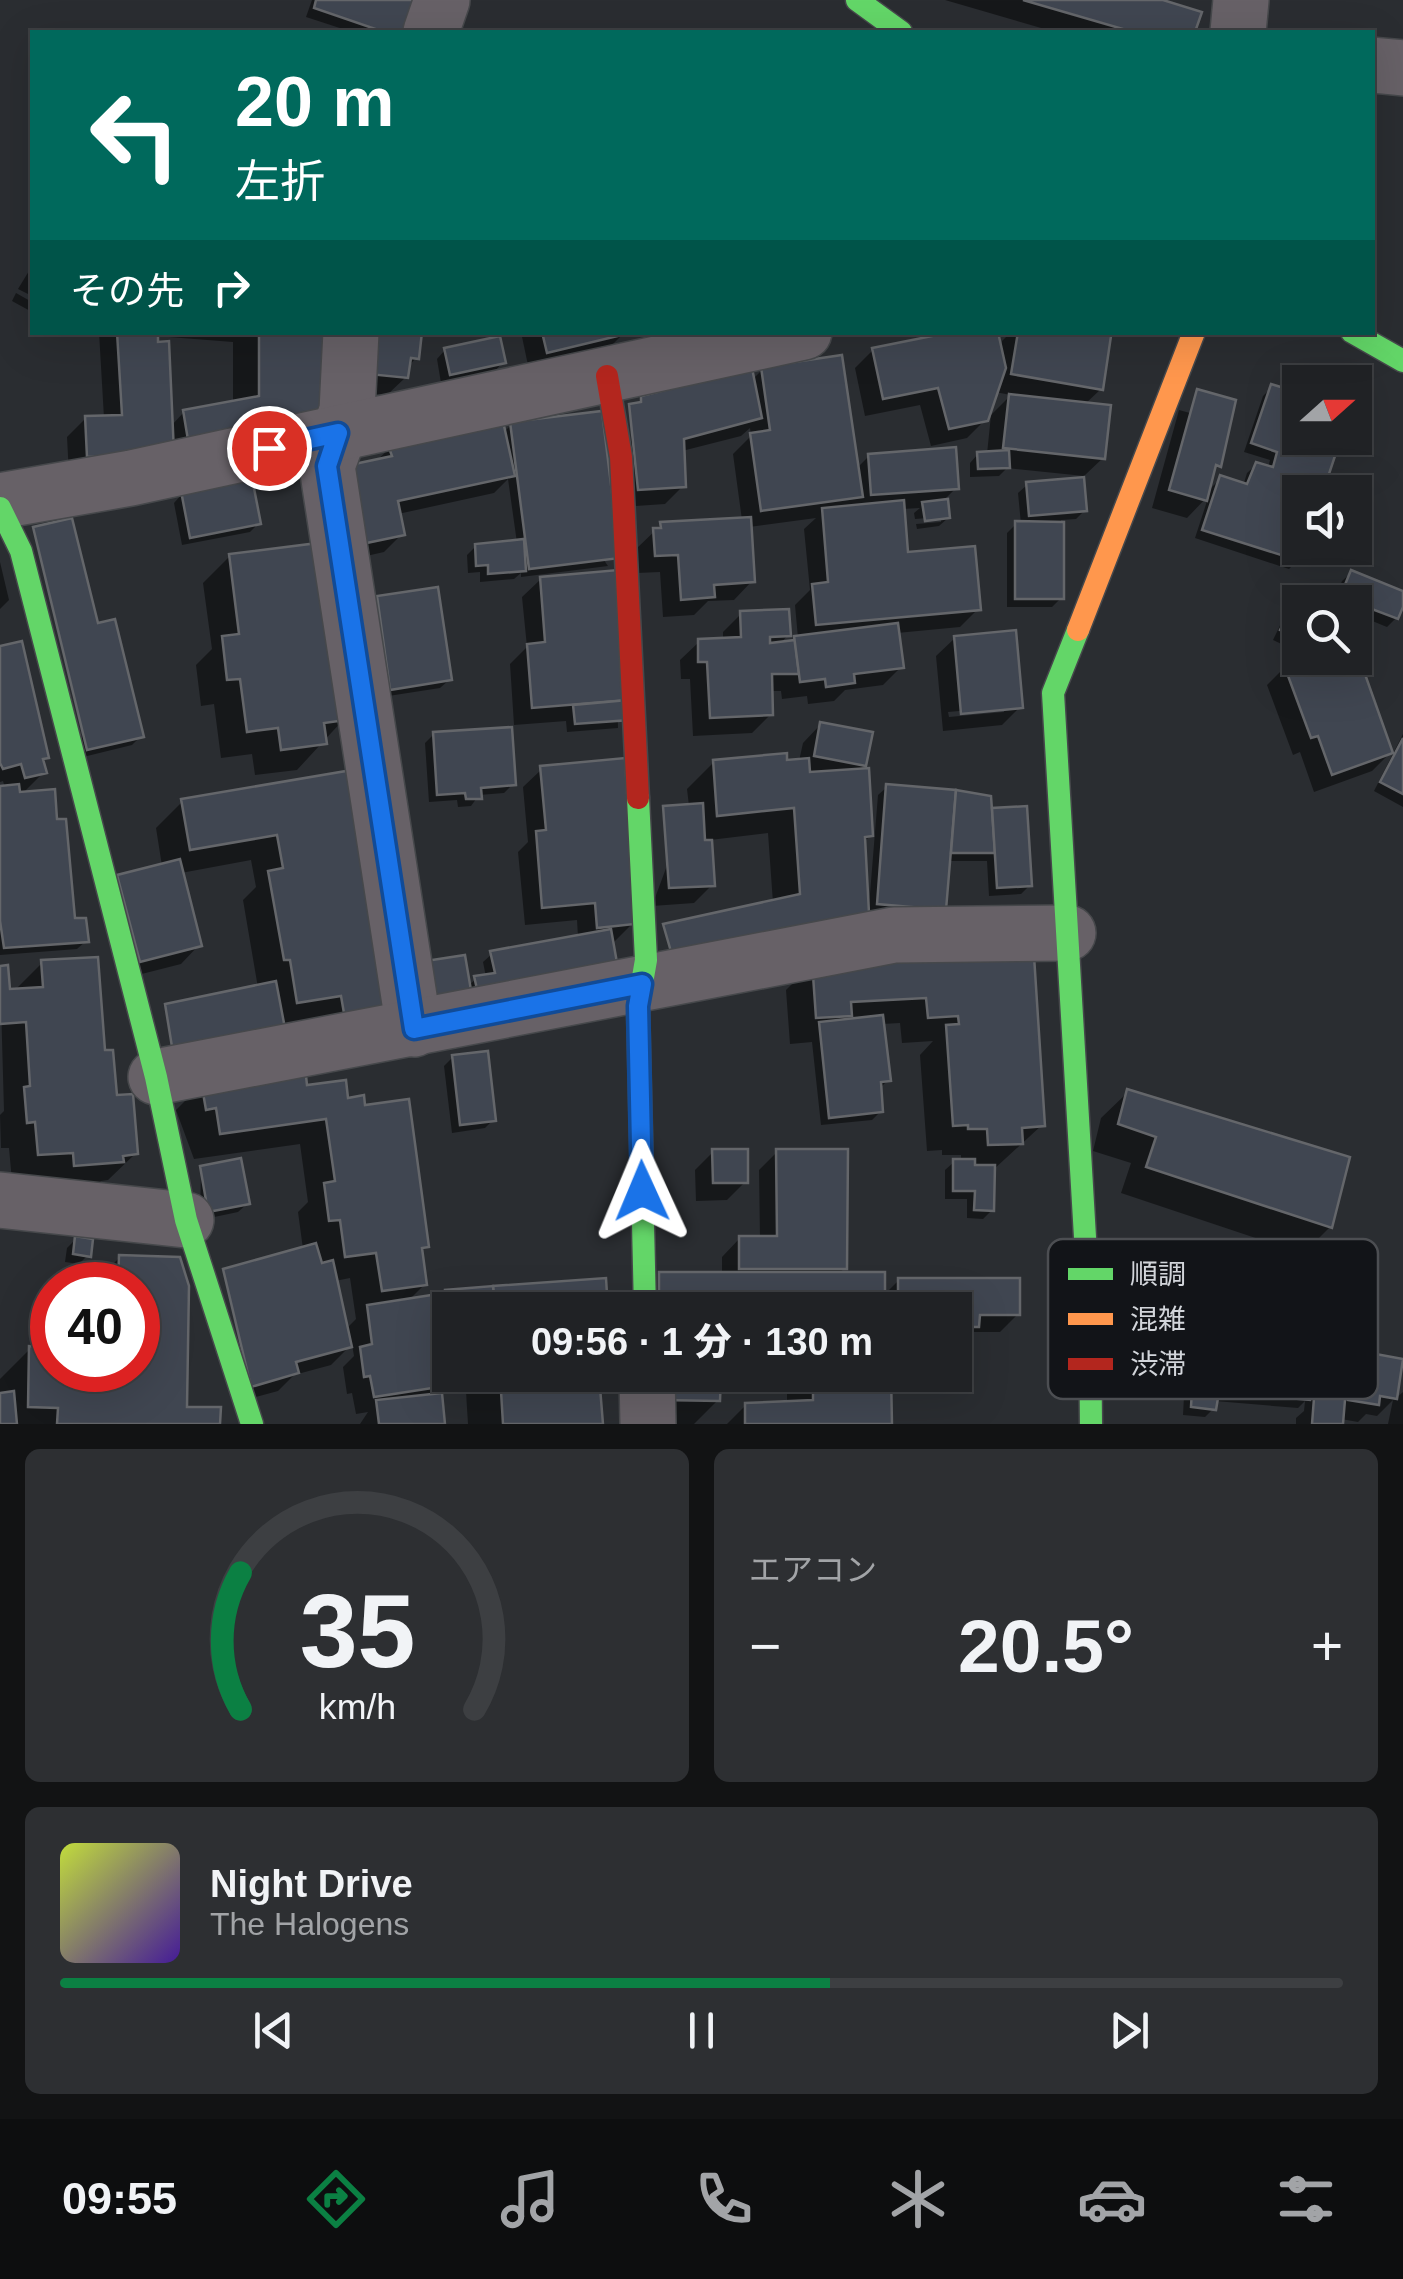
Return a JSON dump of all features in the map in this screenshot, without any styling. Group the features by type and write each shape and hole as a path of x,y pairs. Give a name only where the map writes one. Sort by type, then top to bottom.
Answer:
{"street":[{"path":"432,30 442,0"},
{"path":"857,0 898,30"},
{"path":"1238,30 1241,0"},
{"path":"1375,65 1403,68"},
{"path":"351,335 347,410 327,466 414,1029"},
{"path":"252,1424 186,1220 156,1078 21,551 0,505 790,335"},
{"path":"1085,1239 1053,693 1193,335"},
{"path":"1357,335 1403,361"},
{"path":"606,376 620,456 646,941 638,1006 645,1292"},
{"path":"156,1078 894,935 1068,933"},
{"path":"0,1200 186,1220"},
{"path":"647,1392 648,1424"},
{"path":"1091,1399 1091,1424"}],"building":[{"path":"316,0 421,0 414,30 378,30 314,8"},
{"path":"1023,0 1163,0 1202,12 1196,30 1126,30"},
{"path":"117,335 158,335 158,342 169,341 174,453 87,457 85,416 122,415"},
{"path":"259,335 335,335 335,416 269,417 273,430 189,446 183,410 259,396"},
{"path":"372,335 422,335 419,359 411,358 408,378 368,374"},
{"path":"543,335 622,335 547,353"},
{"path":"937,335 999,335 1006,368 988,421 949,429 938,388 883,399 872,348"},
{"path":"1018,335 1111,336 1103,390 1011,374"},
{"path":"500,336 506,363 450,375 444,348"},
{"path":"842,355 863,497 761,511 750,433 770,430 761,367"},
{"path":"752,368 762,418 684,439 686,487 638,490 629,404 641,402 641,396"},
{"path":"1271,384 1282,387 1282,455 1335,455 1329,475 1282,475 1282,555 1202,530 1220,475 1247,484 1256,462 1273,467 1277,452 1251,443"},
{"path":"1197,389 1236,400 1221,467 1216,465 1207,501 1169,490"},
{"path":"1009,394 1111,405 1105,459 1003,448"},
{"path":"602,411 620,558 529,569 510,422"},
{"path":"503,421 515,476 398,501 405,535 362,544 345,466 392,456 388,445"},
{"path":"956,447 959,489 871,495 868,454"},
{"path":"1009,450 1010,468 978,469 977,452"},
{"path":"1084,477 1087,511 1029,516 1026,482"},
{"path":"252,478 261,524 190,538 181,491"},
{"path":"948,499 950,518 925,521 922,502"},
{"path":"904,500 908,552 975,546 981,610 816,625 812,584 828,582 822,508"},
{"path":"751,517 755,582 714,585 715,597 681,600 678,555 655,556 653,528 661,528 660,522"},
{"path":"72,518 98,623 115,619 144,737 87,750 33,527"},
{"path":"1015,521 1064,522 1064,599 1015,599"},
{"path":"524,539 526,571 488,574 488,565 476,566 475,544"},
{"path":"318,543 346,720 324,723 327,744 281,750 278,728 247,732 240,679 227,680 222,636 239,634 229,554"},
{"path":"618,570 628,700 532,708 527,644 545,642 540,577"},
{"path":"1351,570 1403,591 1398,619 1372,609 1372,585 1345,585"},
{"path":"438,587 452,680 390,690 377,596"},
{"path":"789,609 791,636 770,637 770,643 795,640 799,674 772,674 773,715 710,718 707,662 698,662 698,639 741,637 740,611"},
{"path":"898,623 904,668 854,674 855,683 826,687 825,679 800,682 794,636"},
{"path":"1016,630 1023,708 961,714 954,636"},
{"path":"22,641 49,758 43,759 47,773 25,778 21,764 3,769 0,763 0,646"},
{"path":"1288,675 1365,675 1393,753 1332,775 1318,736 1311,738"},
{"path":"628,700 630,720 575,724 573,705"},
{"path":"820,722 873,732 866,766 814,756"},
{"path":"512,727 516,785 481,788 482,799 466,799 465,793 437,795 433,732"},
{"path":"1403,738 1403,794 1380,782"},
{"path":"787,753 787,760 809,758 810,772 869,768 873,836 865,837 869,913 674,962 663,924 800,894 794,808 717,816 713,760"},
{"path":"625,758 635,924 597,928 595,903 542,908 536,831 546,830 540,766"},
{"path":"352,770 393,1011 345,1019 341,996 297,1003 290,960 284,960 268,871 283,868 277,835 190,850 181,799"},
{"path":"19,784 20,792 55,789 57,819 66,819 75,918 86,918 89,942 4,948 0,921 0,786"},
{"path":"886,784 956,790 946,910 877,904"},
{"path":"956,790 991,796 995,853 951,853"},
{"path":"703,803 705,840 712,840 715,886 669,888 663,806"},
{"path":"1027,806 1032,886 997,888 992,808"},
{"path":"180,859 202,946 140,962 117,875"},
{"path":"611,929 619,974 479,998 474,976 495,973 490,951"},
{"path":"1033,940 1045,1126 1022,1128 1023,1144 988,1145 987,1129 953,1126 946,1025 959,1024 958,1016 928,1018 926,998 851,1002 852,1016 816,1018 812,961"},
{"path":"465,955 473,1002 428,1010 419,962"},
{"path":"98,957 105,1050 113,1050 117,1095 133,1094 138,1154 123,1156 124,1162 74,1166 73,1153 38,1155 35,1122 27,1123 24,1087 30,1086 26,1022 0,1024 0,966 8,965 10,989 43,987 41,960"},
{"path":"276,981 287,1039 174,1059 165,1004"},
{"path":"883,1015 891,1081 881,1082 883,1112 829,1118 819,1022"},
{"path":"488,1051 496,1121 460,1125 452,1055"},
{"path":"305,1067 307,1085 346,1080 348,1098 364,1095 365,1105 409,1099 429,1247 422,1248 427,1285 382,1291 376,1253 345,1257 340,1220 329,1221 324,1183 335,1181 326,1119 220,1134 216,1108 206,1110 201,1081"},
{"path":"1127,1089 1350,1157 1332,1228 1146,1167 1156,1137 1118,1124"},
{"path":"712,1149 748,1149 748,1183 713,1183"},
{"path":"776,1149 848,1149 847,1269 739,1269 739,1236 777,1236"},
{"path":"241,1158 250,1204 208,1212 200,1166"},
{"path":"953,1159 975,1159 975,1165 995,1165 994,1211 974,1210 975,1191 953,1191"},
{"path":"75,1236 93,1239 91,1257 73,1254"},
{"path":"316,1243 322,1263 333,1260 352,1347 296,1362 299,1373 251,1387 223,1269"},
{"path":"119,1255 180,1257 189,1286 187,1407 221,1407 220,1424 57,1424 58,1408 28,1407 29,1346 30,1392 160,1392 160,1262 119,1262"},
{"path":"659,1272 885,1272 885,1292 659,1292"},
{"path":"606,1278 607,1292 494,1292 493,1286"},
{"path":"898,1278 1020,1278 1020,1315 980,1315 979,1327 972,1327 972,1292 898,1292"},
{"path":"493,1286 494,1292 445,1292"},
{"path":"432,1295 432,1388 374,1397 370,1376 364,1377 360,1347 372,1344 367,1305"},
{"path":"1378,1354 1403,1359 1397,1399 1380,1396 1379,1405 1348,1400 1378,1399"},
{"path":"14,1391 17,1424 0,1424 0,1393"},
{"path":"501,1392 600,1392 603,1424 503,1424"},
{"path":"660,1392 720,1392 720,1401 660,1400"},
{"path":"813,1392 891,1392 892,1424 745,1424 745,1403 813,1400"},
{"path":"442,1393 445,1424 379,1424 376,1400"},
{"path":"1191,1399 1218,1399 1216,1410 1191,1407"},
{"path":"1314,1399 1345,1399 1343,1424 1312,1424"}],"traffic: fast":[{"path":"857,0 898,30"},
{"path":"1357,335 1403,361"},
{"path":"0,508 21,551 156,1077 186,1220 252,1424"},
{"path":"1078,630 1053,693 1085,1239"},
{"path":"638,798 646,960 638,1006 645,1292"},
{"path":"1091,1399 1091,1424"}],"traffic: slow":[{"path":"1078,630 1193,335"}],"traffic: jam":[{"path":"607,376 621,457 638,798"}],"route":[{"path":"269,448 338,433 327,466 414,1029 642,984 638,1006 642,1191"}]}
